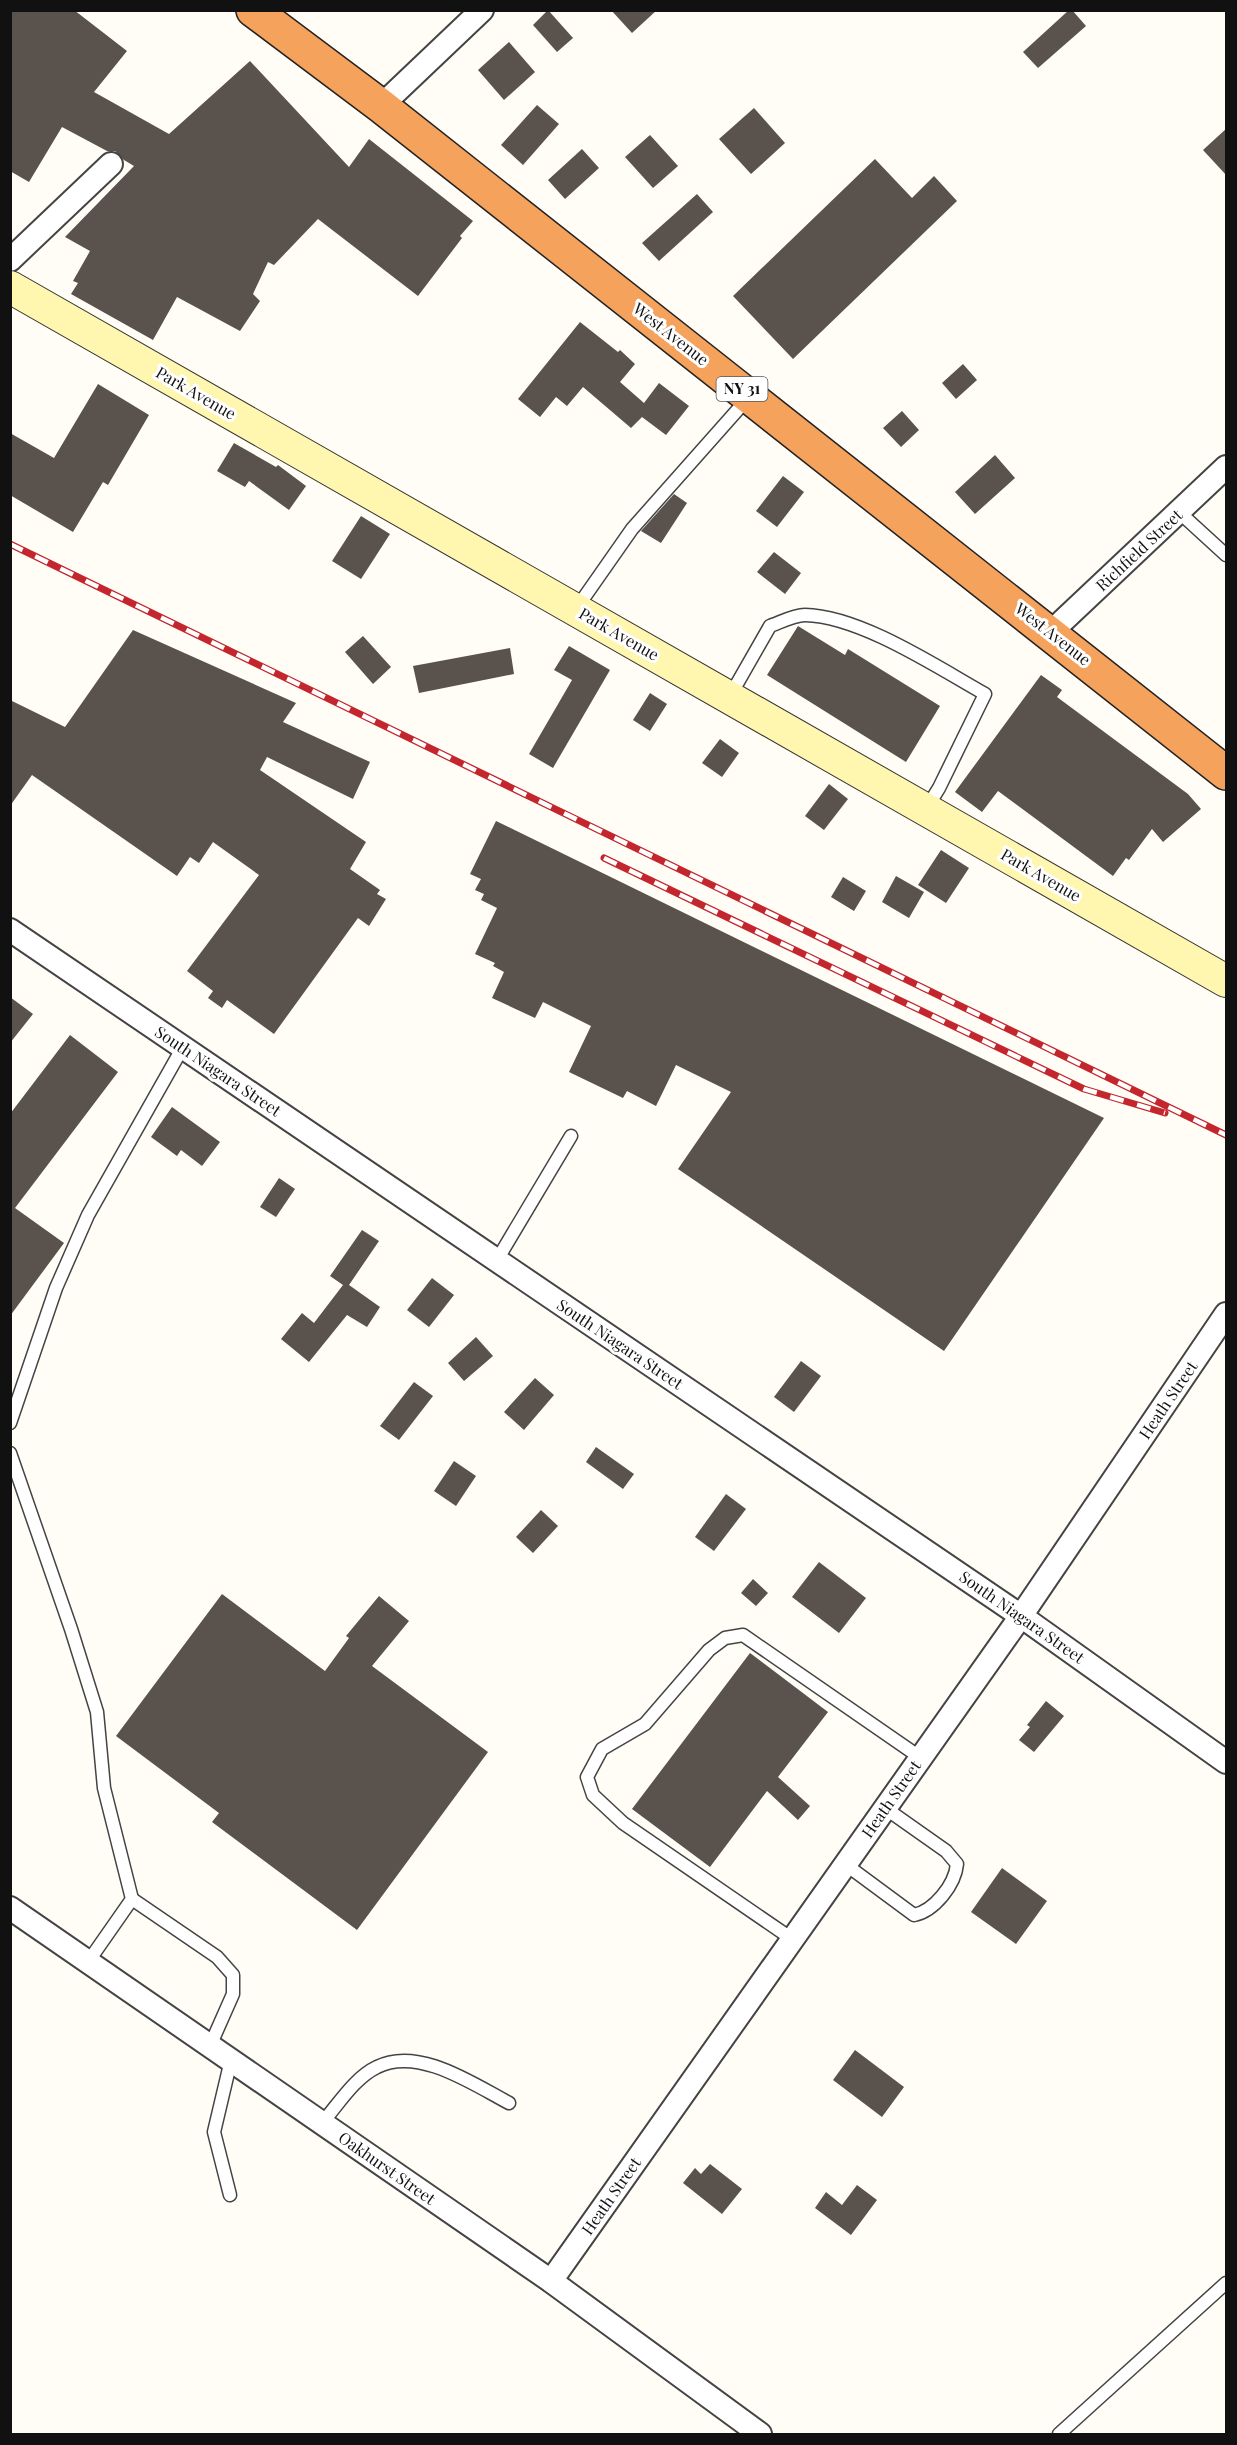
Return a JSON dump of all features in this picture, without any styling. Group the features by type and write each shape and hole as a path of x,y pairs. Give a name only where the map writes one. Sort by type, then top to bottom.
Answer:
{"highway":[{"name":"West Avenue","path":"253,10 381,106 1227,773"}],"main road":[{"name":"Park Avenue","path":"10,287 1227,981"}],"street":[{"path":"381,106 482,10"},
{"path":"10,260 111,164"},
{"name":"Richfield Street","path":"1051,633 1227,467"},
{"name":"South Niagara Street","path":"10,930 1021,1616 1227,1762"},
{"name":"Heath Street","path":"551,2281 1021,1616 1227,1314"},
{"name":"Oakhurst Street","path":"10,1908 551,2281 760,2434"}],"lane":[{"path":"576,610 632,529 750,396"},
{"path":"1179,512 1227,555"},
{"path":"729,698 770,626 803,615 841,621 905,649 985,694 926,810"},
{"path":"10,1423 56,1288 88,1215 183,1047"},
{"path":"497,1260 571,1136"},
{"path":"10,1454 71,1629 97,1712 104,1788 132,1899 217,1957 233,1975 233,1994 210,2046"},
{"path":"792,1939 623,1823 593,1795 587,1777 602,1749 645,1724 709,1650 725,1638 743,1635 921,1758"},
{"path":"845,1864 914,1915 924,1913 935,1905 956,1874 957,1864 946,1851 885,1808"},
{"path":"88,1962 132,1899"},
{"path":"230,2195 214,2132 231,2060"},
{"path":"322,2123 355,2085 376,2067 407,2060 446,2070 509,2103"},
{"path":"1059,2434 1227,2283"}],"building":[{"path":"10,10 74,10 127,51 94,92 169,134 250,61 349,167 369,139 473,221 418,296 318,219 274,265 268,262 253,294 260,301 240,331 177,297 153,340 71,294 78,283 73,281 90,251 65,237 134,166 115,151 107,151 62,127 29,182 10,171"},
{"path":"548,10 573,38 557,52 533,25"},
{"path":"611,10 657,10 632,33"},
{"path":"1069,10 1072,10 1086,26 1038,68 1023,52"},
{"path":"509,42 535,72 504,100 478,70"},
{"path":"537,105 559,124 523,165 501,145"},
{"path":"754,108 785,143 751,174 719,139"},
{"path":"1227,128 1227,176 1203,150"},
{"path":"650,135 678,166 653,188 625,157"},
{"path":"582,149 599,168 565,199 548,180"},
{"path":"875,159 912,198 934,176 957,201 793,359 733,296"},
{"path":"697,194 713,212 659,261 642,243"},
{"path":"580,322 618,352 620,350 635,364 620,382 644,403 659,383 689,406 666,435 642,417 631,428 583,387 567,406 556,397 540,417 518,399"},
{"path":"963,364 977,380 956,399 942,383"},
{"path":"98,384 149,415 108,485 103,482 73,532 10,495 10,433 54,458"},
{"path":"902,411 919,430 901,447 883,428"},
{"path":"234,443 276,467 278,465 306,486 289,510 249,481 245,487 217,471"},
{"path":"995,455 1015,478 975,514 955,492"},
{"path":"783,476 804,492 777,527 756,511"},
{"path":"674,494 687,503 661,543 641,531"},
{"path":"361,516 390,534 361,579 332,561"},
{"path":"774,552 801,573 785,594 757,572"},
{"path":"798,626 845,655 848,649 940,706 906,762 767,675"},
{"path":"133,630 296,703 283,722 370,762 353,799 267,757 260,770 366,842 350,869 380,890 377,894 386,899 369,926 358,918 274,1034 227,1000 222,1008 208,998 213,991 187,971 259,875 213,842 199,863 190,857 177,876 32,775 10,806 10,700 65,727"},
{"path":"363,636 391,667 373,684 345,652"},
{"path":"569,646 610,670 553,768 529,754 572,680 554,670"},
{"path":"510,648 514,674 419,693 413,666"},
{"path":"1041,675 1062,690 1057,697 1188,794 1201,809 1163,842 1152,829 1129,860 1126,858 1113,876 998,791 982,812 955,792"},
{"path":"650,693 667,704 650,731 633,720"},
{"path":"720,739 739,753 722,777 702,763"},
{"path":"829,784 848,799 824,830 805,816"},
{"path":"496,821 1104,1118 944,1351 678,1169 731,1092 676,1065 656,1106 627,1091 623,1098 569,1072 591,1026 543,1002 535,1018 492,998 504,972 493,966 495,963 475,954 497,908 481,900 484,894 475,890 481,879 470,874"},
{"path":"941,850 969,868 946,903 918,885"},
{"path":"896,876 924,892 909,918 882,902"},
{"path":"843,877 866,891 854,911 831,897"},
{"path":"10,997 33,1014 10,1043"},
{"path":"70,1035 118,1072 15,1208 64,1243 10,1316 10,1114"},
{"path":"172,1107 220,1142 202,1166 181,1150 177,1156 151,1137"},
{"path":"279,1178 295,1189 276,1217 260,1207"},
{"path":"362,1230 379,1241 349,1285 380,1307 367,1327 347,1315 309,1362 281,1339 302,1313 314,1323 343,1285 330,1276"},
{"path":"432,1278 454,1295 429,1327 407,1310"},
{"path":"476,1337 493,1356 464,1381 448,1363"},
{"path":"801,1361 821,1376 794,1412 774,1397"},
{"path":"535,1378 554,1395 524,1430 504,1412"},
{"path":"414,1382 433,1396 399,1440 380,1426"},
{"path":"596,1447 634,1474 623,1489 586,1462"},
{"path":"454,1461 476,1476 456,1506 434,1491"},
{"path":"726,1494 746,1509 714,1551 695,1537"},
{"path":"541,1510 558,1526 533,1553 516,1537"},
{"path":"819,1562 866,1598 839,1633 792,1597"},
{"path":"753,1579 768,1593 756,1606 741,1593"},
{"path":"222,1594 325,1671 349,1638 346,1636 379,1596 409,1621 372,1666 488,1752 357,1930 212,1822 219,1813 116,1736"},
{"path":"750,1653 828,1712 778,1777 810,1806 798,1820 767,1791 710,1867 632,1809"},
{"path":"1046,1701 1064,1716 1034,1752 1019,1740 1030,1727 1027,1725"},
{"path":"1002,1868 1047,1901 1016,1944 971,1912"},
{"path":"855,2050 904,2087 882,2117 833,2080"},
{"path":"710,2164 742,2189 722,2214 683,2183 695,2168 701,2174"},
{"path":"857,2185 877,2200 851,2235 815,2208 826,2192 842,2205"}],"railway":[{"path":"10,544 1226,1135"},
{"path":"604,858 1084,1089 1165,1113"}]}
